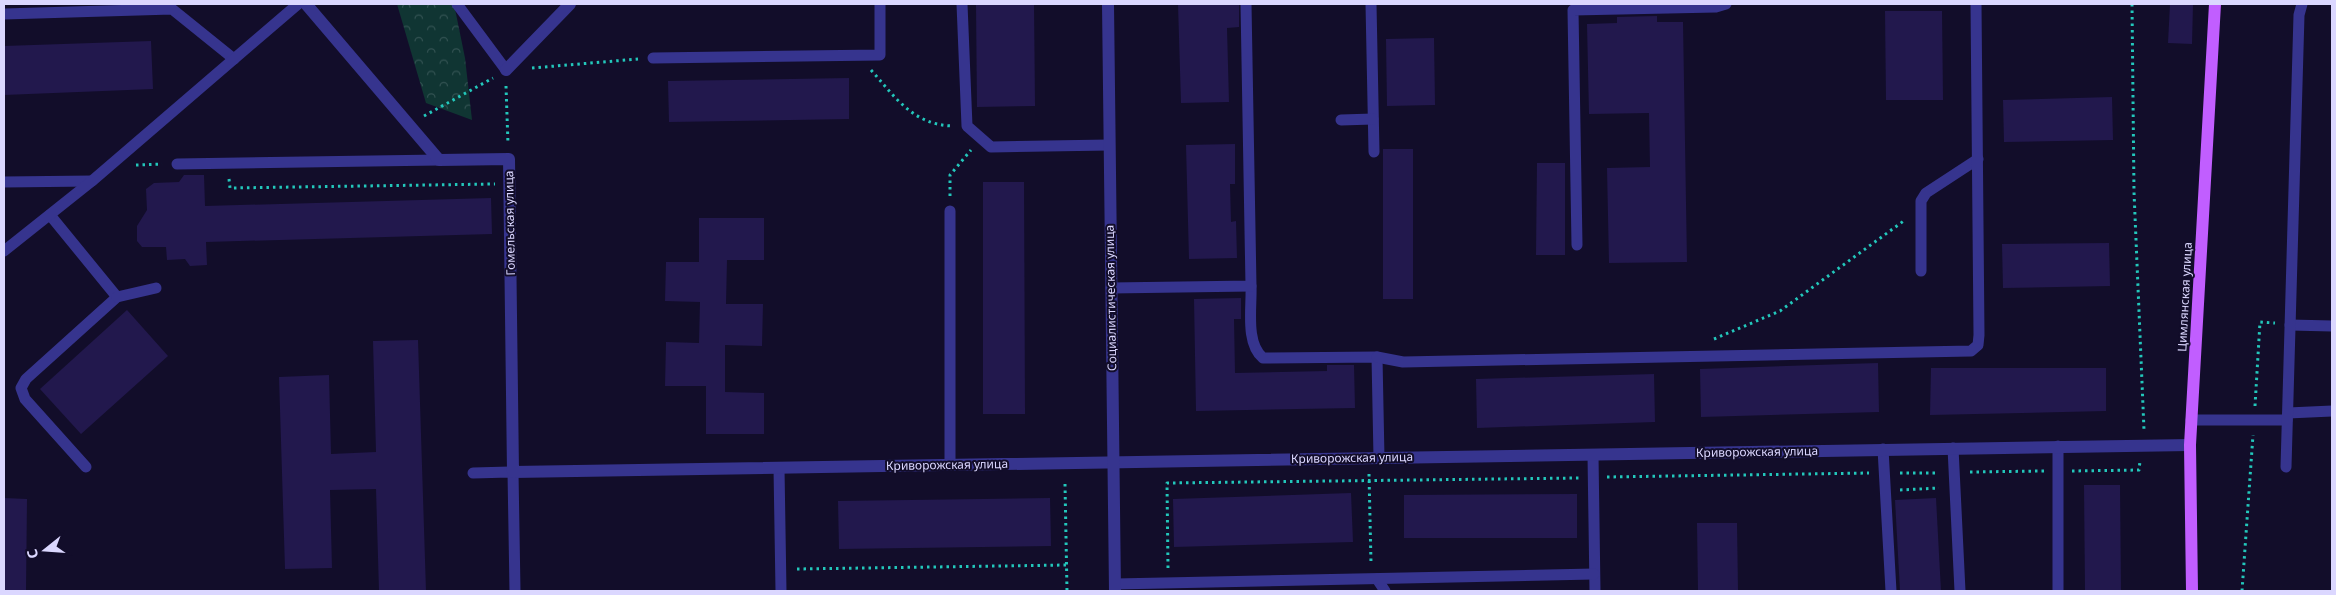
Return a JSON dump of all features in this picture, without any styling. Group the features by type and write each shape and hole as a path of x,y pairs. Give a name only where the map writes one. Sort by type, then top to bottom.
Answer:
{"main road":[{"name":"Цимлянская улица","path":"2192,591 2190,445 2215,4"}],"street":[{"path":"306,4 439,160"},
{"path":"506,70 570,4"},
{"name":"Социалистическая улица","path":"1108,4 1115,588"},
{"name":"Гомельская улица","path":"439,160 508,159 513,472"},
{"name":"Криворожская улица","path":"513,472 2190,445"}],"lane":[{"path":"4,251 92,181 298,4"},
{"path":"457,4 506,70"},
{"path":"653,58 880,55 880,4"},
{"path":"962,4 967,126 990,147 1109,145"},
{"path":"1246,4 1252,341 1255,352 1262,358 1377,358 1403,362 1971,350 1978,345 1979,335 1976,4"},
{"path":"1370,4 1374,152"},
{"path":"1577,244 1572,7 1716,7 1726,4"},
{"path":"2286,467 2299,15 2302,4"},
{"path":"4,14 172,9 234,59"},
{"path":"1341,120 1373,119"},
{"path":"1921,271 1919,209 1921,201 1926,193 1978,159"},
{"path":"178,164 439,160"},
{"path":"4,182 92,181"},
{"path":"950,211 950,465"},
{"path":"50,215 117,297"},
{"path":"1111,288 1252,286"},
{"path":"86,467 25,399 21,388 26,379 117,297 156,288"},
{"path":"2290,325 2332,326"},
{"path":"1374,458 1377,358"},
{"path":"2191,420 2254,420 2332,411"},
{"path":"2058,446 2058,591"},
{"path":"1953,448 1960,591"},
{"path":"1884,449 1891,591"},
{"path":"1593,454 1594,591"},
{"path":"779,468 781,591"},
{"path":"473,473 513,472 515,591"},
{"path":"1115,588 1168,583 1594,574"},
{"path":"1374,579 1385,591"}],"path":[{"path":"1168,583 1167,483 2139,470 2145,420 2134,192 2132,4"},
{"path":"857,55 908,111 935,126 967,126"},
{"path":"409,125 506,70 653,58"},
{"path":"506,70 508,159"},
{"path":"950,211 950,175 981,138"},
{"path":"229,163 230,188 509,184"},
{"path":"110,165 178,164"},
{"path":"1708,342 1780,311 1919,209"},
{"path":"2242,591 2260,322 2266,322"},
{"path":"1374,458 1369,481 1374,579"},
{"path":"1065,484 1067,591"},
{"path":"1886,491 1955,487"},
{"path":"781,569 1067,566"}],"green space":[{"path":"397,4 454,4 465,58 472,120 426,103"}],"building":[{"path":"976,4 1034,4 1035,106 977,107"},
{"path":"1178,4 1239,4 1239,27 1227,28 1229,102 1181,103"},
{"path":"2170,4 2193,4 2192,44 2168,43"},
{"path":"1885,11 1942,11 1943,100 1886,100"},
{"path":"1657,16 1657,22 1683,22 1687,262 1609,263 1607,168 1650,167 1649,113 1589,114 1587,24 1617,23 1617,17"},
{"path":"1434,38 1435,105 1387,106 1386,39"},
{"path":"151,41 153,89 4,95 4,46"},
{"path":"849,78 849,119 669,122 668,81"},
{"path":"2112,97 2113,140 2004,142 2003,100"},
{"path":"1235,144 1235,184 1230,184 1231,222 1236,221 1237,258 1189,259 1186,145"},
{"path":"1383,149 1413,149 1413,299 1383,299"},
{"path":"1537,163 1565,163 1565,255 1536,255"},
{"path":"184,175 204,175 205,206 491,198 492,234 206,242 207,265 190,266 185,259 167,260 166,247 142,247 137,241 137,226 147,210 146,189 154,183 179,182"},
{"path":"983,182 1024,182 1025,414 983,414"},
{"path":"699,218 764,218 764,260 727,260 726,304 763,304 762,346 725,345 725,392 764,393 764,434 706,434 706,386 665,386 666,342 699,343 700,302 665,301 666,262 699,262"},
{"path":"2109,243 2110,286 2003,288 2002,244"},
{"path":"1241,298 1241,319 1234,319 1235,373 1327,371 1327,365 1354,365 1355,408 1196,411 1194,299"},
{"path":"127,310 168,356 81,434 40,389"},
{"path":"418,340 426,591 379,591 376,489 330,490 332,568 285,569 279,377 329,375 331,454 376,452 373,341"},
{"path":"1878,363 1879,412 1701,417 1700,369"},
{"path":"1931,368 2106,368 2106,411 1930,415"},
{"path":"1654,374 1655,422 1477,428 1476,379"},
{"path":"2084,485 2120,485 2121,591 2085,591"},
{"path":"1351,493 1353,542 1174,547 1173,499"},
{"path":"1577,494 1577,538 1404,538 1404,495"},
{"path":"4,498 27,499 26,591 4,591"},
{"path":"1050,498 1051,546 839,549 838,501"},
{"path":"1936,498 1941,591 1900,591 1895,500"},
{"path":"1697,523 1737,523 1738,591 1698,591"}]}
